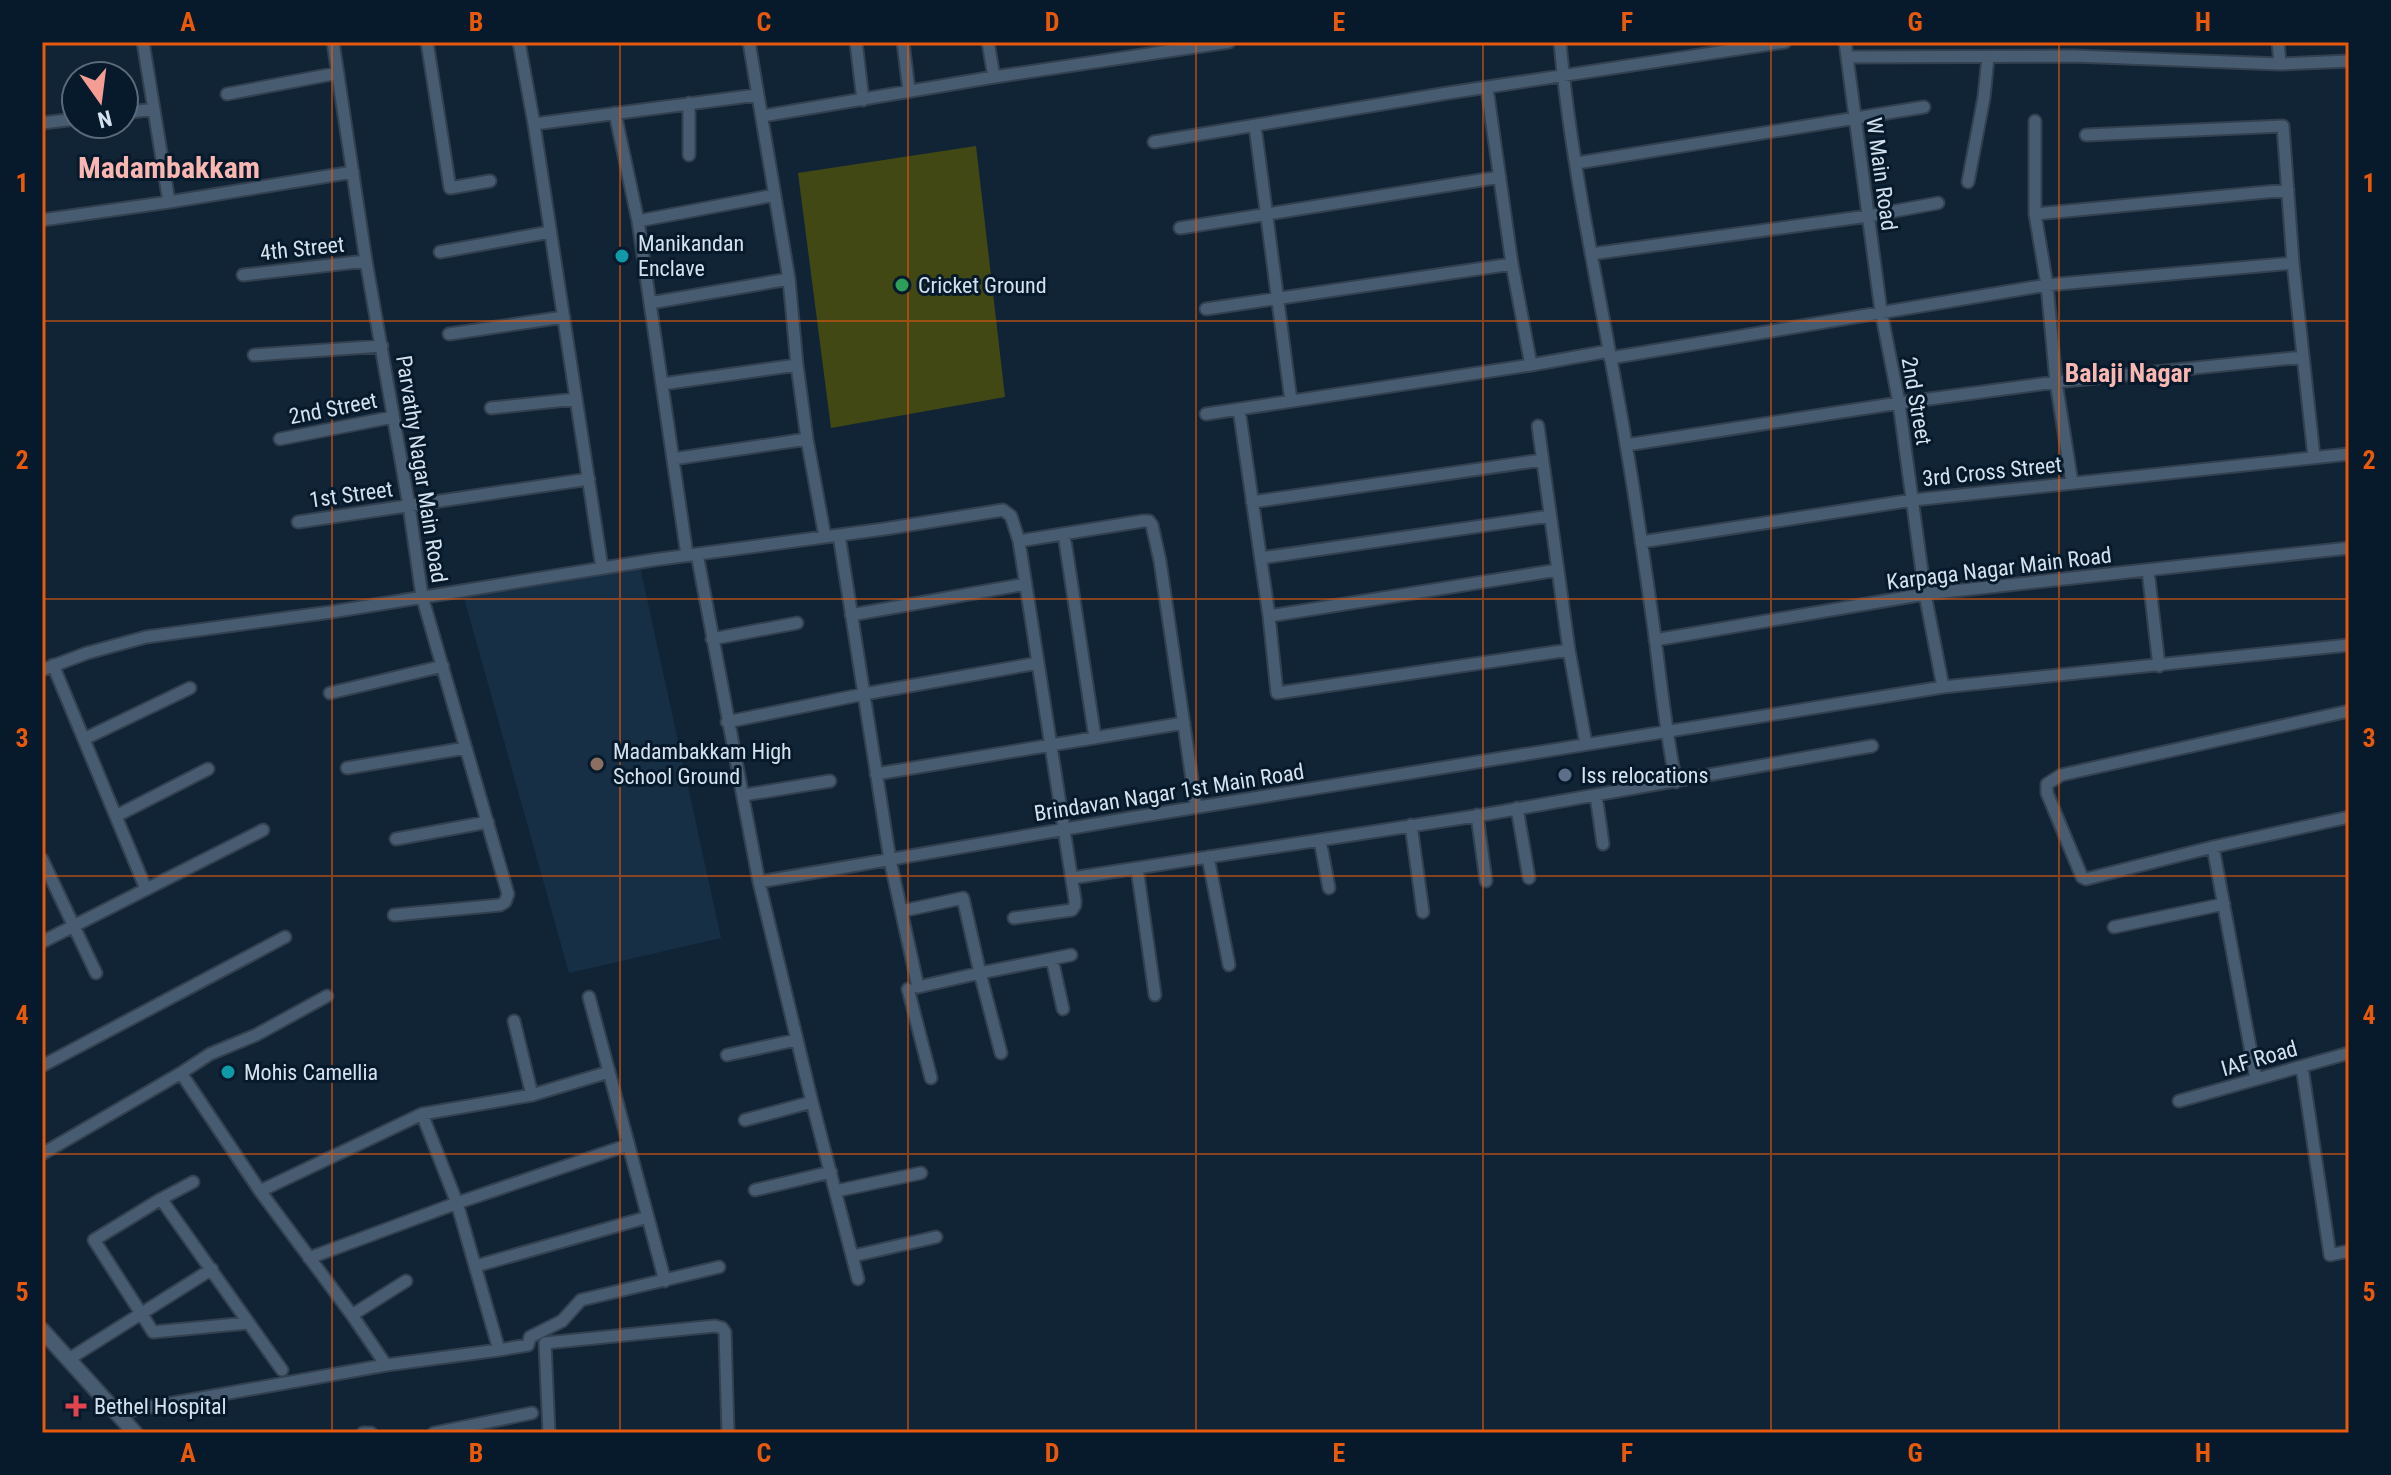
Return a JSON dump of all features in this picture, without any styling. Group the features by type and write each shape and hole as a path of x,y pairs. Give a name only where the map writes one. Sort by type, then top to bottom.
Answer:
{"street":[{"path":"143,42 169,202"},
{"name":"Parvathy Nagar Main Road","path":"333,42 422,596 508,894 500,905 394,915"},
{"path":"427,42 450,188 490,181"},
{"path":"519,42 602,568"},
{"path":"749,42 789,279 807,439 825,537"},
{"path":"856,42 863,100"},
{"path":"903,42 909,91"},
{"path":"988,42 994,77"},
{"path":"762,116 1229,42"},
{"path":"1560,42 1591,254 1641,542 1665,731 1676,782"},
{"path":"1154,142 1785,42"},
{"name":"W Main Road","path":"1845,42 1881,311"},
{"path":"2073,42 2074,56"},
{"path":"2278,42 2280,64"},
{"path":"1847,57 2074,56 2280,64 2349,61"},
{"path":"1968,182 1988,57"},
{"path":"227,94 338,73"},
{"path":"1487,88 1512,264 1531,365"},
{"path":"534,124 757,95"},
{"path":"689,103 689,155"},
{"path":"1577,163 1924,107"},
{"path":"140,111 154,109"},
{"path":"615,113 638,221 673,459 744,795 759,882 858,1279"},
{"path":"2035,121 2035,214 2072,483"},
{"path":"1255,126 1291,401"},
{"path":"2086,135 2283,126 2293,263 2314,457"},
{"path":"42,220 353,172"},
{"path":"1180,228 1500,177"},
{"path":"2035,214 2288,190"},
{"path":"638,221 775,195"},
{"path":"1591,254 1868,216 1938,203"},
{"path":"440,252 550,232"},
{"name":"4th Street","path":"243,275 366,261"},
{"path":"1206,414 2047,285 2293,263"},
{"path":"1206,309 1512,264"},
{"path":"650,303 789,279"},
{"name":"2nd Street","path":"1881,311 1899,403 1925,594 1943,687"},
{"path":"449,334 564,317"},
{"path":"254,355 382,346"},
{"path":"1626,445 2056,382 2303,357"},
{"path":"662,384 797,365"},
{"path":"491,408 576,399"},
{"path":"1239,409 1277,693 1569,650"},
{"name":"2nd Street","path":"280,439 393,417"},
{"path":"1538,426 1569,650 1586,744"},
{"path":"673,459 807,439"},
{"name":"3rd Cross Street","path":"1641,542 1913,500 2349,454"},
{"path":"1252,502 1542,460"},
{"name":"1st Street","path":"298,522 589,479"},
{"path":"146,889 84,739 48,668 87,653 146,637 1003,510 1011,516 1019,541 1075,900 1072,910 1014,918"},
{"path":"1261,558 1550,516"},
{"path":"1019,541 1143,521 1149,521 1152,525 1196,807"},
{"path":"1064,534 1095,738"},
{"path":"839,535 890,860 902,911 908,989 931,1078"},
{"name":"Karpaga Nagar Main Road","path":"1655,640 1925,594 2349,548"},
{"path":"1269,616 1558,570"},
{"path":"2148,570 2159,666"},
{"path":"851,615 1026,584"},
{"path":"712,639 797,623"},
{"name":"Brindavan Nagar 1st Main Road","path":"759,882 1196,807 1943,687 2349,645"},
{"path":"727,722 1038,663"},
{"path":"330,693 443,666"},
{"path":"84,739 190,688"},
{"path":"2349,711 2061,775 2047,784 2047,793 2082,877 2086,879 2349,817"},
{"path":"876,774 1184,723"},
{"path":"1072,878 1477,815 1872,746"},
{"path":"347,768 466,748"},
{"path":"116,816 208,769"},
{"path":"744,795 830,781"},
{"path":"1596,795 1603,844"},
{"path":"1517,808 1529,878"},
{"path":"1477,815 1486,881"},
{"path":"396,839 488,822"},
{"path":"1411,825 1423,912"},
{"path":"42,942 263,830"},
{"path":"1320,840 1329,888"},
{"path":"2213,847 2256,1079"},
{"path":"1208,857 1229,965"},
{"path":"42,859 96,973"},
{"path":"1137,868 1155,995"},
{"path":"902,911 963,898 1001,1053"},
{"path":"2114,927 2224,904"},
{"path":"42,1066 285,937"},
{"path":"908,989 1071,955"},
{"path":"1052,959 1063,1009"},
{"path":"42,1154 210,1054 256,1035 327,996"},
{"path":"589,997 665,1281"},
{"path":"514,1021 532,1095"},
{"path":"727,1055 796,1040"},
{"name":"IAF Road","path":"2179,1101 2349,1053"},
{"path":"2302,1067 2330,1255 2349,1251"},
{"path":"260,1191 422,1114 532,1095 609,1072"},
{"path":"181,1073 260,1191 386,1365"},
{"path":"745,1120 812,1102"},
{"path":"422,1114 457,1203 499,1350"},
{"path":"309,1258 457,1203 628,1145"},
{"path":"755,1190 831,1172"},
{"path":"836,1191 921,1173"},
{"path":"193,1182 94,1240 153,1332 248,1323"},
{"path":"161,1199 282,1370"},
{"path":"476,1266 648,1217"},
{"path":"853,1256 936,1237"},
{"path":"117,1413 386,1365 528,1345 530,1337 562,1321 581,1300 719,1267"},
{"path":"69,1359 212,1269"},
{"path":"352,1315 406,1281"},
{"path":"549,1433 545,1343 715,1326 725,1332 728,1433"},
{"path":"42,1330 135,1433"},
{"path":"434,1433 532,1413"},
{"path":"363,1433 371,1433"}],"shaded area":[{"name":"Madambakkam High School Ground","path":"639,562 721,938 569,973 462,591"}],"green space":[{"name":"Cricket Ground","path":"976,146 1005,397 831,428 798,173"}],"place":[{"name":"Manikandan Enclave","path":"622,256"},
{"name":"Cricket Ground","path":"902,285"},
{"name":"Madambakkam High School Ground","path":"597,764"},
{"name":"Iss relocations","path":"1565,775"},
{"name":"Mohis Camellia","path":"228,1072"},
{"name":"Bethel Hospital","path":"76,1406"}],"district":[{"name":"Madambakkam","path":"169,168"},
{"name":"Balaji Nagar","path":"2128,373"}]}
